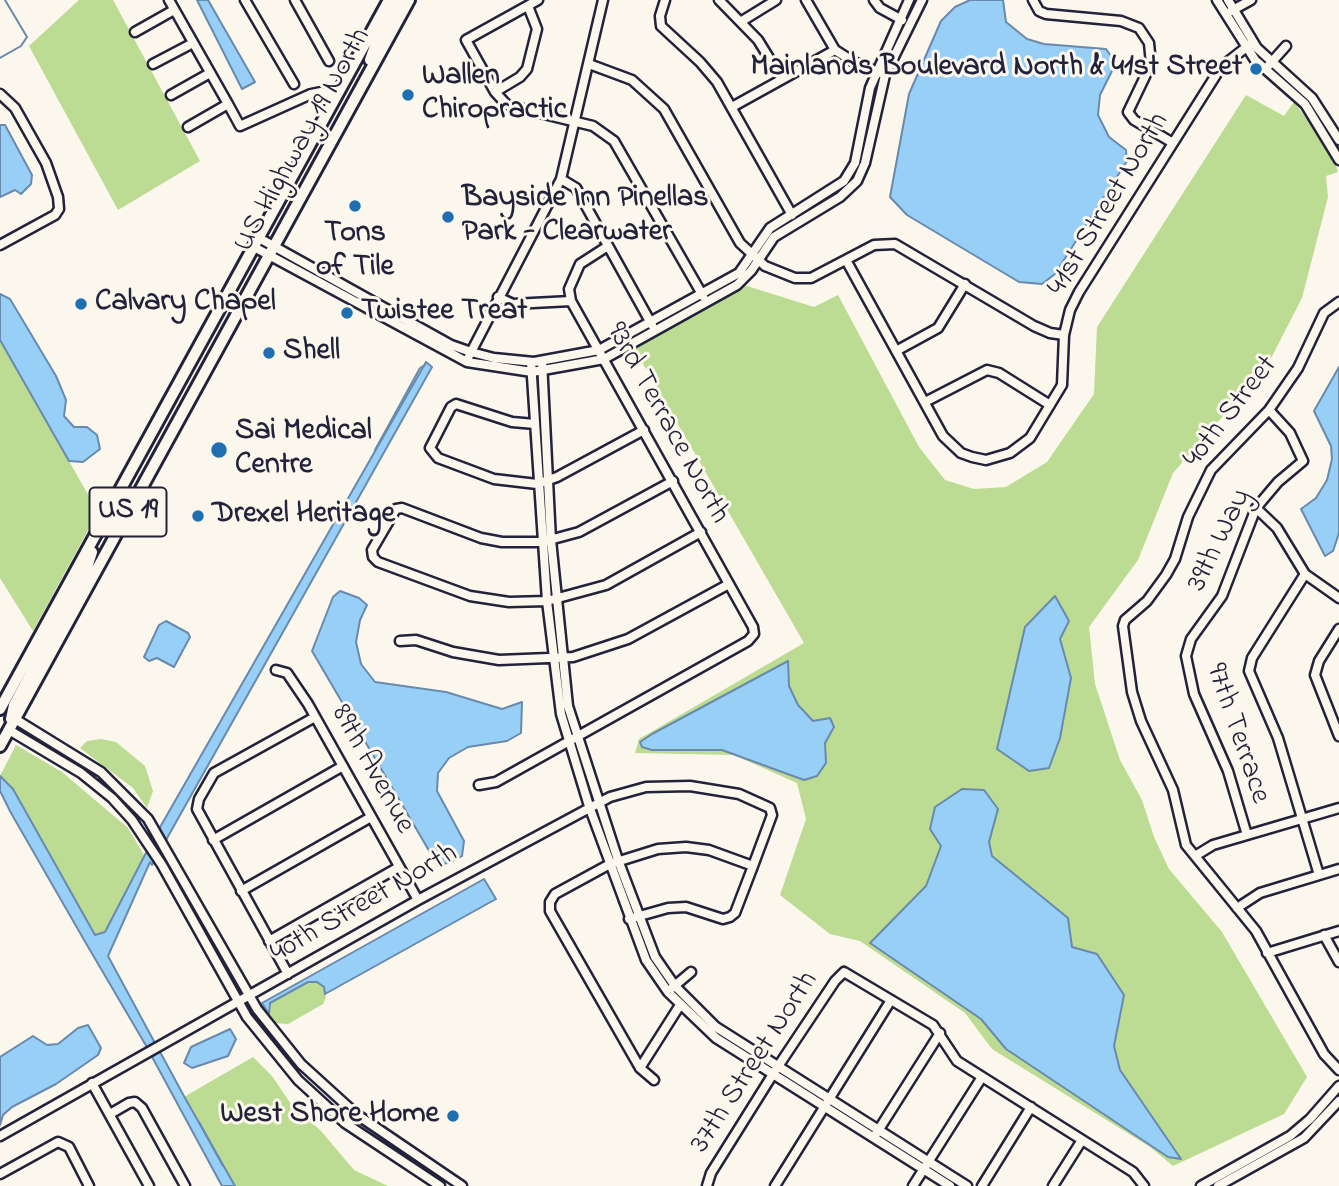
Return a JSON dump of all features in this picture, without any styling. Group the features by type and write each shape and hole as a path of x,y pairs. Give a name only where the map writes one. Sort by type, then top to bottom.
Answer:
{"highway":[{"name":"US Highway 19 North","path":"0,709 389,0"},
{"path":"360,89 379,35 398,0"},
{"name":"US Highway 19 North","path":"0,746 409,0"},
{"path":"335,98 328,128 335,135"},
{"path":"124,520 128,501 175,413 170,397"},
{"path":"9,730 14,705 86,571 101,526"}],"street":[{"path":"169,0 240,126 310,94 321,92 335,98"},
{"path":"245,0 293,84"},
{"path":"295,0 329,61"},
{"path":"538,0 466,40 495,92 507,105 575,121 604,133 623,152 704,298"},
{"path":"467,362 498,297 561,179 603,0"},
{"path":"665,0 660,16 661,26 700,62 732,107 795,222"},
{"path":"719,0 742,21 763,47 782,79"},
{"path":"742,21 776,0"},
{"path":"806,0 835,50 854,62 881,73"},
{"path":"874,0 880,8 908,23"},
{"path":"754,258 770,228 836,189 851,172 899,19 909,0"},
{"path":"256,242 467,362 532,372 604,359 652,327 704,298 739,273 774,237 840,197 857,181 865,163 881,73 922,0"},
{"path":"1033,0 1039,11 1046,14 1121,21 1139,28 1149,43 1151,64 1128,112 1134,120 1173,143"},
{"path":"1217,0 1230,12 1249,45 1305,104 1339,160"},
{"path":"1228,0 1230,12"},
{"path":"1230,12 1251,0"},
{"path":"495,92 520,77 527,68 537,29 528,6"},
{"path":"135,32 174,10"},
{"path":"153,64 193,43"},
{"name":"41st Street North","path":"925,402 943,436 961,453 986,460 997,458 1022,446 1050,405 1064,375 1064,335 1070,310 1079,292 1222,67 1249,45"},
{"path":"1268,66 1286,46"},
{"path":"732,107 835,50"},
{"path":"589,64 632,80 664,109 740,243 754,258 803,279 811,278 874,245 889,243 965,284 1034,326 1064,335"},
{"path":"1268,66 1312,98 1339,139"},
{"path":"171,96 210,73"},
{"path":"0,94 15,108 46,163 58,197 59,209 55,215 0,245"},
{"path":"188,127 228,104"},
{"path":"561,179 576,188 652,327"},
{"path":"571,301 569,289 580,264 608,246"},
{"path":"272,251 452,345 494,358 531,362 599,350 652,327"},
{"path":"846,260 925,402 988,370 999,373 1050,405"},
{"path":"897,351 938,328 965,284"},
{"name":"93rd Terrace North","path":"498,297 513,304 571,301 753,627 754,635 748,641 577,737"},
{"name":"40th Street","path":"1195,856 1182,837 1173,790 1136,706 1123,626 1125,620 1147,601 1166,575 1175,559 1188,517 1211,470 1269,410 1298,368 1324,313 1339,302"},
{"path":"542,361 547,482 547,601 568,742 589,806 614,862 646,960 671,989 716,1027 776,1071"},
{"path":"531,362 537,484 556,600 557,659 568,706 599,802 614,862"},
{"path":"535,424 512,422 462,404 451,407 430,448 438,458 494,479 510,484 537,484 547,482 644,430"},
{"name":"39th Way","path":"1187,648 1222,596 1256,508 1266,494 1303,461 1290,433 1269,410"},
{"path":"673,481 579,532 547,541 502,542 481,538 402,508 392,514 372,550 378,562 470,596 509,602 547,601 606,584 701,532"},
{"path":"1256,508 1277,528 1305,574 1339,598"},
{"path":"1305,574 1252,658 1249,671 1278,738 1320,875"},
{"path":"400,641 416,640 482,658 557,659 628,639 729,584"},
{"path":"1339,629 1319,661 1315,674 1339,736"},
{"name":"97th Terrace","path":"1187,648 1185,656 1194,694 1228,771 1247,835"},
{"name":"89th Avenue","path":"276,670 287,673 315,717 418,900"},
{"path":"288,974 197,809 209,780 228,766 315,717"},
{"path":"15,719 101,772 145,816 160,837 250,997 283,1044 344,1105 462,1186"},
{"path":"9,730 100,787 135,825 162,865 238,1003 278,1057 336,1115 440,1186"},
{"path":"479,785 496,782 577,737"},
{"path":"213,840 342,766"},
{"name":"40th Street North","path":"0,1136 418,900 599,802 646,787 690,786 739,794 770,808 772,815 754,866"},
{"path":"1339,808 1213,845 1195,856 1256,931 1324,1054 1339,1070"},
{"path":"135,825 145,816"},
{"path":"241,891 371,817"},
{"path":"633,917 668,908 686,907 723,919 730,917 735,913 754,866 709,850 686,847 658,849 614,862 555,894 550,902 550,911 640,1068 654,1080"},
{"path":"269,941 399,867"},
{"path":"1237,908 1260,893 1339,869"},
{"path":"1267,953 1339,931"},
{"path":"1324,935 1339,962"},
{"path":"671,989 691,972"},
{"name":"37th Street North","path":"707,1186 711,1173 835,981 844,972 891,1000"},
{"path":"671,989 680,1004 716,1038 776,1071 925,1165 967,1186"},
{"path":"775,1186 891,1000 933,1025 957,1060 1133,1172 1144,1186"},
{"path":"640,1068 680,1004"},
{"path":"876,1134 940,1033"},
{"path":"914,1186 982,1077"},
{"path":"92,1083 149,1186"},
{"path":"1218,1186 1293,1145 1315,1129 1335,1105 1339,1086"},
{"path":"110,1114 129,1103 135,1102 142,1108 185,1186"},
{"path":"336,1115 344,1105"},
{"path":"1201,1186 1290,1136 1335,1105"},
{"path":"982,1186 1031,1107"},
{"path":"1053,1186 1082,1140"},
{"path":"0,1174 58,1142 63,1143 87,1183 75,1186"},
{"path":"925,1165 950,1186"}],"green space":[{"path":"79,0 113,0 200,161 118,210 29,46"},
{"path":"1246,95 1284,116 1294,102 1332,153 1338,172 1326,176 1328,197 1302,298 1267,366 1173,473 1138,560 1089,627 1095,684 1120,760 1142,800 1154,837 1169,869 1222,932 1307,1077 1284,1114 1173,1166 1150,1147 992,1049 965,1013 860,941 830,934 780,895 806,819 797,783 734,755 635,753 639,739 804,643 634,348 744,285 814,307 838,295 919,447 945,480 974,489 1006,487 1047,462 1094,394 1097,327"},
{"path":"0,340 98,512 33,631 0,578"},
{"path":"101,739 116,742 145,766 153,791 147,808 133,788 80,748 87,741"},
{"path":"16,745 62,772 128,828 144,855 105,932 95,936 13,789 0,776"},
{"path":"308,982 317,982 324,987 326,997 323,1004 288,1024 274,1023 269,1014 270,1003"},
{"path":"253,1057 272,1076 291,1104 321,1131 354,1170 388,1186 235,1186 184,1097"}],"water":[{"path":"197,0 208,0 255,82 242,89"},
{"path":"970,0 1003,0 1006,22 1027,39 1044,44 1106,49 1116,63 1100,95 1098,115 1109,137 1126,150 1127,161 1055,274 1042,284 1019,282 907,215 890,197 909,94 941,21 955,7"},
{"path":"0,125 5,125 32,175 31,184 21,194 15,190 0,197"},
{"path":"0,294 10,299 56,376 66,400 64,416 74,427 87,427 97,435 100,449 83,462 69,461 0,340"},
{"path":"426,362 432,367 166,840 159,829"},
{"path":"1339,367 1339,533 1333,551 1325,556 1301,509 1316,498 1327,480 1332,459 1331,446 1314,411"},
{"path":"340,591 359,598 367,605 360,620 356,642 361,664 375,682 446,692 502,709 522,702 521,733 507,741 468,747 449,758 438,773 437,791 464,841 462,856 453,861 438,866 312,651 333,597"},
{"path":"1055,596 1069,621 1060,639 1071,678 1060,738 1049,768 1029,771 997,749 1025,627"},
{"path":"166,621 188,633 190,637 174,667 157,658 149,661 144,657 159,625"},
{"path":"788,661 789,686 798,705 813,721 830,718 834,727 825,743 826,763 817,776 804,780 722,750 652,750 642,747 640,742 652,734"},
{"path":"0,776 13,789 95,935 105,932 148,849 155,860 152,865 150,862 108,956 156,1045 148,1049 87,945 11,813 0,791"},
{"path":"962,789 984,790 998,809 989,842 992,856 1068,918 1072,947 1097,954 1124,995 1114,1046 1120,1070 1181,1159 1168,1157 1006,1049 981,1019 870,943 926,886 941,846 930,829 935,807"},
{"path":"484,879 496,899 325,994 324,987 317,982 308,982 270,1003 269,1014 262,1003"},
{"path":"88,1025 101,1048 98,1055 56,1084 12,1107 3,1115 0,1125 0,1057 33,1036 47,1045 58,1044 78,1028"},
{"path":"230,1029 236,1039 228,1056 192,1068 184,1063 191,1047"},
{"path":"159,1050 235,1186 222,1186 151,1055"}],"waterway":[{"path":"0,58 21,46 27,37 5,0"},
{"path":"375,450 420,368 425,365"},
{"path":"199,1122 223,1166"}],"place":[{"name":"Mainlands Boulevard North & 41st Street","path":"1256,69"},
{"name":"Wallen Chiropractic","path":"408,95"},
{"name":"Tons of Tile","path":"355,206"},
{"name":"Bayside Inn Pinellas Park - Clearwater","path":"448,217"},
{"name":"Calvary Chapel","path":"81,304"},
{"name":"Twistee Treat","path":"347,313"},
{"name":"Shell","path":"269,353"},
{"name":"Sai Medical Centre","path":"219,450"},
{"name":"Drexel Heritage","path":"198,516"},
{"name":"West Shore Home","path":"453,1116"}]}
